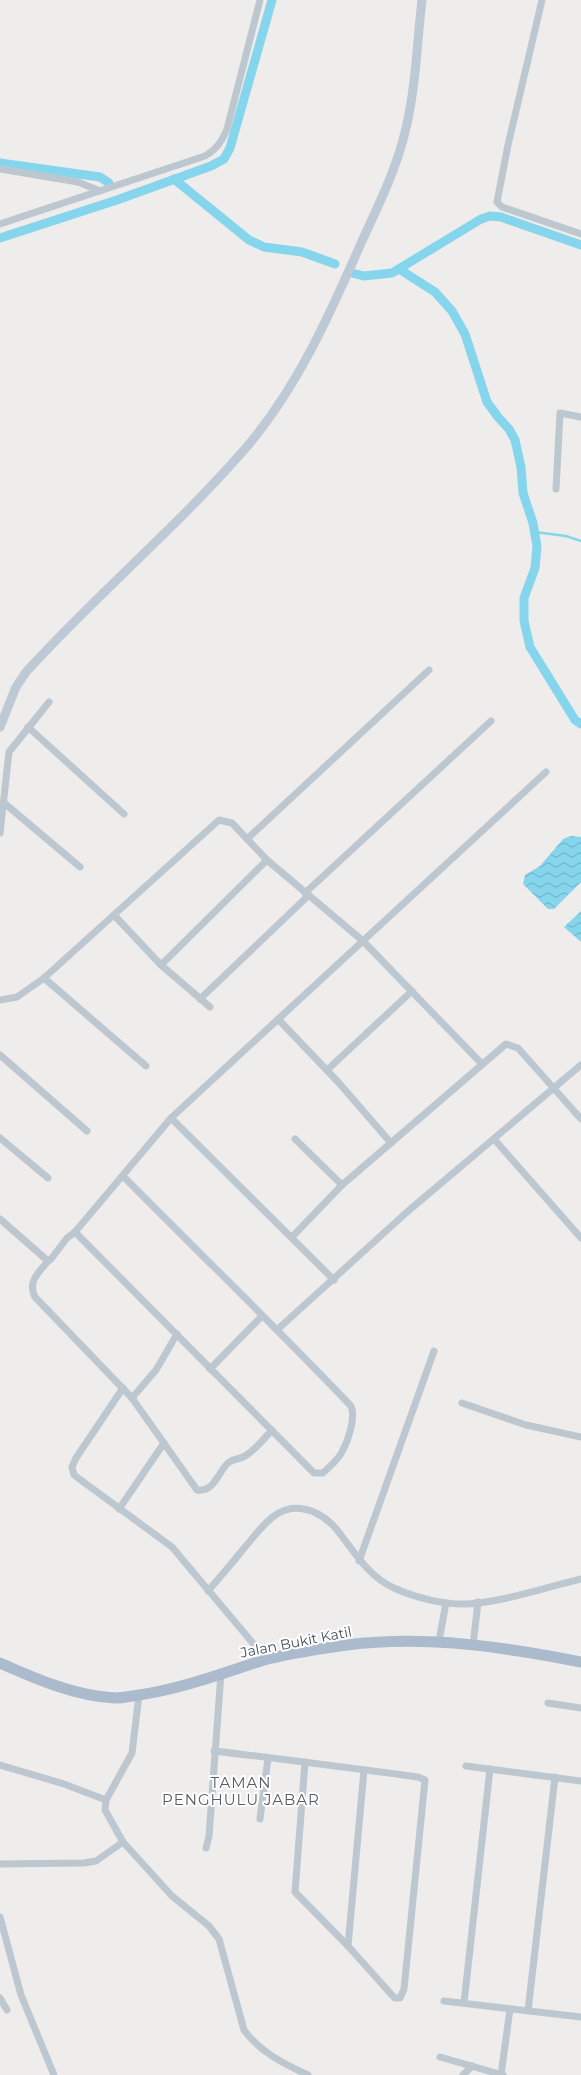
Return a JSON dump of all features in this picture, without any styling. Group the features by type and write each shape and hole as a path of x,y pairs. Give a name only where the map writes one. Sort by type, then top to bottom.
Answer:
{"main road":[{"path":"0,727 10,699 26,672 244,451 280,405 296,380 344,283 398,158 410,107 422,0"},
{"name":"Jalan Bukit Katil","path":"0,1663 39,1681 95,1696 116,1698 158,1692 267,1660 346,1645 392,1641 439,1641 530,1652 581,1662"}],"street":[{"path":"0,224 205,156 219,145 227,129 260,0"},
{"path":"542,0 497,198 499,205 502,207 581,234"},
{"path":"0,169 78,182 100,191"},
{"path":"556,489 560,413 581,417"},
{"path":"246,839 429,670"},
{"path":"0,833 9,752 49,702"},
{"path":"200,999 307,894 491,721"},
{"path":"28,727 124,814"},
{"path":"272,1430 246,1455 226,1464 212,1485 202,1491 194,1487 132,1398 35,1297 32,1291 32,1283 48,1260 76,1232 124,1177 171,1118 546,772"},
{"path":"3,802 80,867"},
{"path":"0,1000 17,997 44,978 219,820 232,823 267,860 363,941 482,1064"},
{"path":"161,965 267,860"},
{"path":"114,915 161,965 210,1007"},
{"path":"44,978 146,1066"},
{"path":"327,1070 412,991"},
{"path":"278,1019 327,1070 391,1143"},
{"path":"292,1237 342,1185 506,1044 514,1046 581,1119"},
{"path":"0,1056 87,1131"},
{"path":"278,1329 334,1280 407,1212 581,1065"},
{"path":"171,1118 334,1280"},
{"path":"0,1138 48,1178"},
{"path":"295,1139 342,1185"},
{"path":"494,1139 581,1238"},
{"path":"76,1232 314,1473 323,1473 342,1452 353,1415 351,1406 278,1329 262,1316 124,1177"},
{"path":"0,1219 48,1260"},
{"path":"210,1369 262,1316"},
{"path":"132,1398 156,1370 177,1334"},
{"path":"359,1560 434,1351"},
{"path":"123,1388 76,1458 72,1467 77,1479 172,1547 267,1660"},
{"path":"462,1403 526,1425 581,1437"},
{"path":"119,1509 164,1443"},
{"path":"208,1591 270,1519 287,1509 305,1509 326,1520 334,1526 359,1560 370,1572 394,1588 412,1594 446,1602 478,1602 581,1579"},
{"path":"439,1641 446,1602"},
{"path":"473,1645 478,1602"},
{"path":"206,1848 209,1836 214,1751 221,1673"},
{"path":"139,1695 132,1753 106,1800 105,1810 123,1842 172,1896 209,1926 219,1939 244,2030 252,2041 283,2063 308,2075"},
{"path":"548,1703 581,1708"},
{"path":"214,1751 305,1762 422,1777 425,1780 404,1989 400,1998 395,1998 391,1994 348,1946 295,1892 305,1762"},
{"path":"260,1819 268,1758"},
{"path":"0,1765 64,1784 106,1800"},
{"path":"466,1766 581,1781"},
{"path":"464,2004 490,1769"},
{"path":"348,1946 364,1770"},
{"path":"528,2011 555,1777"},
{"path":"0,1864 84,1863 96,1860 123,1842"},
{"path":"0,1917 21,1995 54,2075"},
{"path":"0,1998 7,2010"},
{"path":"444,2001 581,2017"},
{"path":"440,2057 502,2075 510,2009"},
{"path":"463,2075 472,2066"}],"water":[{"path":"571,836 581,837 581,882 554,909 548,909 523,884 525,875 540,866 563,839"},
{"path":"581,911 581,942 564,927"}],"waterway":[{"path":"0,238 117,200 211,166 224,159 230,148 272,0"},
{"path":"0,163 100,177 109,183"},
{"path":"174,179 249,240 264,247 302,252 335,264"},
{"path":"352,273 364,276 392,273 481,219 490,216 501,217 581,245"},
{"path":"399,269 435,292 452,311 465,334 487,402 509,429 515,440 521,467 523,493 533,523 537,546 535,568 524,598 524,621 530,647 575,720 581,724"},
{"path":"535,532 566,536 581,541"}],"district":[{"name":"TAMAN PENGHULU JABAR","path":"241,1790"}]}
